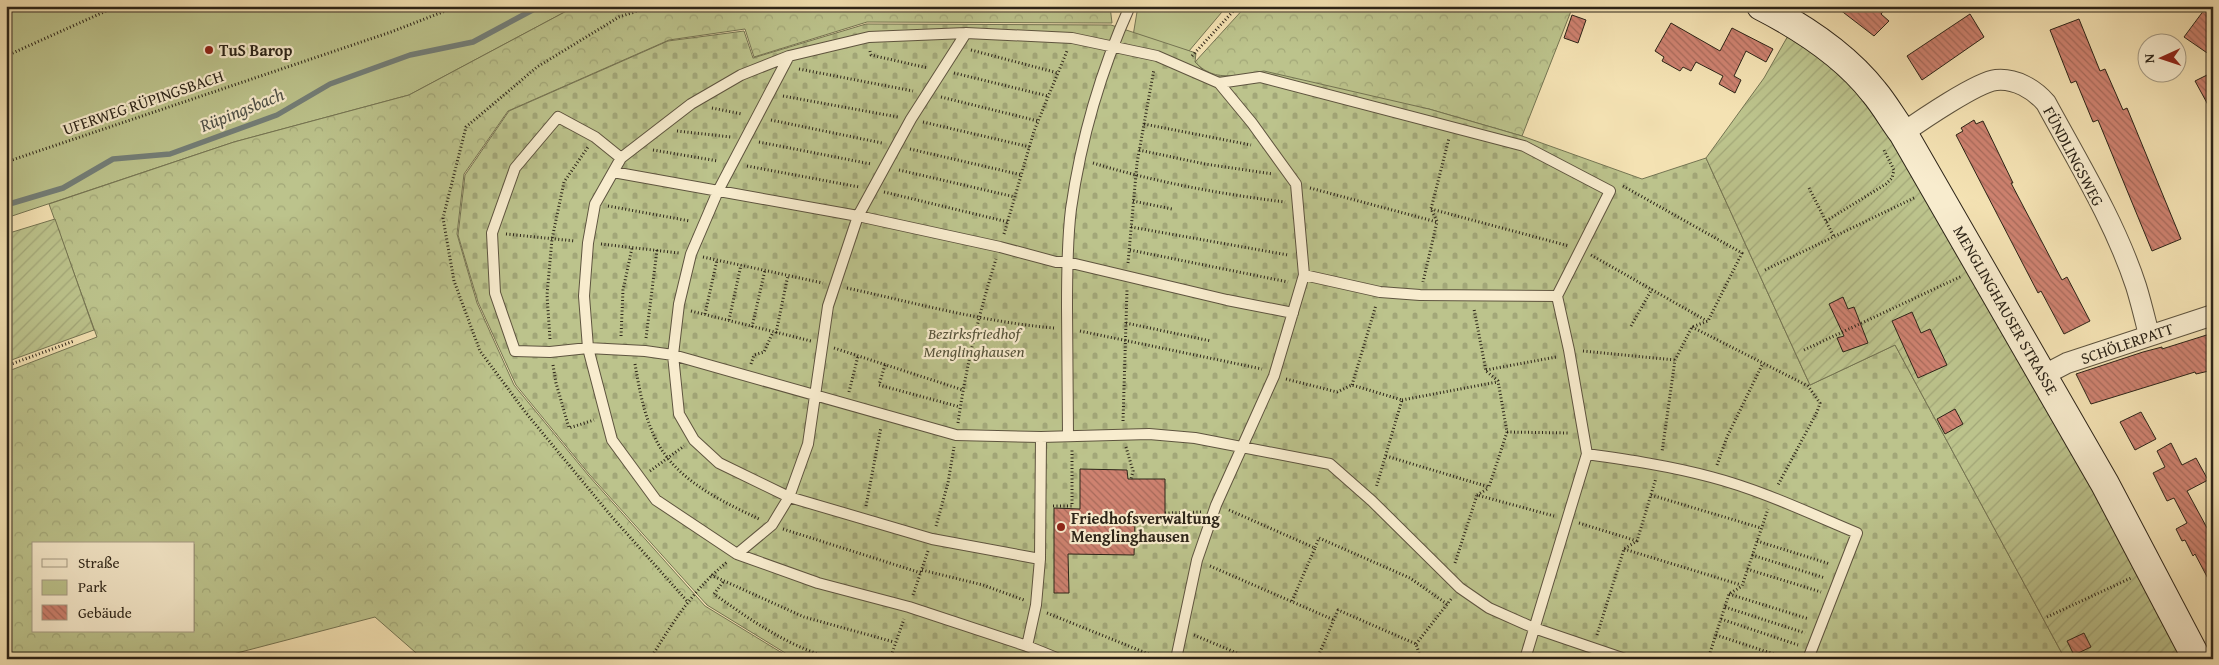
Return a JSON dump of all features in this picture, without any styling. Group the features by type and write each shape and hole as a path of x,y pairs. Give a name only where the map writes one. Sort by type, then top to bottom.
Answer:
{"street":[{"name":"MENGLINGHAUSER STRASSE","path":"1761,6 1792,22 1845,62 1874,92 1893,141 1935,188 2105,484 2197,659"},
{"name":"FÜNDLINGSWEG","path":"1893,141 1925,117 1982,85 1995,80 2012,81 2038,94 2046,103 2084,172 2116,237 2136,286 2149,335"},
{"name":"SCHÖLERPATT","path":"2044,375 2067,363 2213,315"}],"lane":[{"path":"1070,436 1067,262 1071,210 1079,159 1094,102 1112,46 1130,6"},
{"path":"737,554 772,525 789,497 808,444 828,306 858,216 911,119 966,34"},
{"path":"1059,659 1027,646 909,607 818,583 737,554 656,500 612,440 588,348 584,296 588,243 595,204 621,158 690,104 741,76 789,56 866,38 966,34 1072,38 1157,56 1219,83 1294,181 1298,204 1302,280 1274,374 1215,508 1198,560 1176,659"},
{"path":"789,56 718,191 692,254 678,308 673,355 679,414 694,440 719,463 789,497 932,539 1040,559"},
{"path":"1219,83 1260,77 1524,146 1610,191 1557,296 1570,352 1587,454 1526,659"},
{"path":"621,158 595,137 558,117 515,168 492,233 495,293 515,351 550,352 588,348 645,351 673,355 956,435 1041,437 1149,434 1195,438 1330,464 1372,501 1460,588 1490,608 1534,628 1625,659"},
{"path":"613,172 858,216 1000,247 1056,262 1067,262 1226,300 1293,313"},
{"path":"1302,280 1380,292 1420,295 1557,296"},
{"path":"1027,646 1036,606 1040,559 1041,437"},
{"path":"1587,454 1660,465 1712,478 1772,497 1857,533 1810,654"}],"path":[{"name":"UFERWEG RÜPINGSBACH","path":"6,162 391,32 458,6"},
{"path":"653,6 620,17 537,66 466,127 443,218 454,281 480,351 532,421 612,517 687,602"},
{"path":"1176,65 1196,53 1238,6"},
{"path":"6,56 115,7"},
{"path":"866,38 871,56 1048,96"},
{"path":"890,659 894,642 922,570 948,483 960,407 978,318 1038,121 1072,38"},
{"path":"958,46 1058,73"},
{"path":"1131,479 1133,471 1123,434 1127,277 1135,176 1157,56"},
{"path":"784,66 928,93 1038,121"},
{"path":"690,104 757,117"},
{"path":"1144,124 1272,150"},
{"path":"1420,295 1437,222 1431,210 1452,127"},
{"path":"659,128 745,139"},
{"path":"552,238 564,182 595,137"},
{"path":"1826,221 1886,184 1892,178 1894,170 1893,141"},
{"path":"636,147 732,163"},
{"path":"1139,150 1294,181 1437,222"},
{"path":"1079,159 1135,176 1213,192 1298,204"},
{"path":"1593,649 1624,549 1636,541 1660,465 1675,360 1692,327 1708,321 1742,254 1620,184 1610,191"},
{"path":"1809,188 1834,237"},
{"path":"1765,270 1935,188"},
{"path":"1133,202 1172,209"},
{"path":"595,204 704,224"},
{"path":"1431,210 1580,249 1708,321"},
{"path":"1131,227 1302,257"},
{"path":"492,233 692,254 978,318 1021,325 1067,329 1126,341 1274,374 1337,392 1352,386 1402,400 1498,382"},
{"path":"620,349 624,290 632,248"},
{"path":"645,351 657,250"},
{"path":"1130,250 1302,280"},
{"path":"705,314 717,260"},
{"path":"729,320 741,265"},
{"path":"752,327 765,270"},
{"path":"747,376 754,355 764,352 774,332 788,275"},
{"path":"1804,350 1956,279"},
{"path":"1631,326 1652,289"},
{"path":"1352,386 1380,292"},
{"path":"1450,578 1477,495 1490,488 1508,432 1498,382 1486,370 1471,296"},
{"path":"1126,322 1211,340"},
{"path":"1692,327 1808,386 1820,403 1772,497 1742,586 1729,594 1708,659"},
{"path":"6,366 74,341"},
{"path":"1486,370 1570,352 1675,360"},
{"path":"846,404 858,356"},
{"path":"1712,478 1727,437 1763,363"},
{"path":"885,365 879,385 960,407"},
{"path":"1372,501 1402,400"},
{"path":"864,519 883,414"},
{"path":"1508,432 1585,434"},
{"path":"1040,506 1072,507 1070,436"},
{"path":"640,479 694,440"},
{"path":"1386,456 1490,488"},
{"path":"1477,495 1636,541"},
{"path":"1651,495 1761,528"},
{"path":"1165,513 1215,508 1315,548"},
{"path":"1292,602 1319,538 1410,578 1447,604"},
{"path":"1757,541 1843,568"},
{"path":"1624,549 1742,586"},
{"path":"650,659 687,602 711,575 737,554"},
{"path":"1752,555 1838,582"},
{"path":"1198,560 1334,620"},
{"path":"1748,569 1832,596"},
{"path":"2047,617 2150,569"},
{"path":"922,570 982,585 1162,659"},
{"path":"711,575 723,582 804,616 894,642"},
{"path":"723,582 714,594 750,620 808,652 834,659"},
{"path":"1416,644 1460,588"},
{"path":"1729,594 1822,623"},
{"path":"1725,607 1817,637"},
{"path":"1317,659 1338,610 1416,644 1421,659"},
{"path":"1721,619 1810,654"},
{"path":"1182,629 1251,659"},
{"path":"1716,635 1789,659"},
{"path":"1268,659 1269,656 1276,659"}],"green space":[{"path":"6,6 576,6 409,95 234,142 6,218"},
{"path":"576,6 1110,6 1112,23 867,22 754,57 745,29 669,40 508,111 464,174 457,234 477,303 514,385 588,475 705,606 792,659 423,659 375,617 214,659 6,659 6,372 97,337 49,204 234,142 409,95"},
{"path":"1138,6 1227,6 1189,51 1133,36"},
{"path":"1246,6 1573,6 1522,136 1429,109 1235,76 1218,75 1204,70 1195,62"},
{"name":"Bezirksfriedhof Menglinghausen","path":"866,24 1111,25 1196,53 1195,62 1203,70 1216,76 1235,76 1264,71 1429,109 1522,136 1642,179 1706,158 1810,385 1895,345 2065,659 795,659 707,605 589,474 516,385 478,302 458,235 465,175 509,111 668,41 744,31 753,58"},
{"path":"1789,34 1840,72 1864,100 1893,141 2030,376 2125,549 2182,659 2065,659 1895,345 1810,385 1706,158 1764,78"},
{"path":"55,219 94,330 6,362 6,234"}],"building":[{"path":"1835,6 1888,6 1881,14 1889,21 1874,36"},
{"path":"2207,6 2213,6 2213,57 2186,38 2186,34"},
{"path":"1970,14 1984,37 1922,80 1907,56"},
{"path":"1572,15 1586,20 1578,43 1564,38"},
{"path":"2079,19 2100,71 2105,69 2123,110 2127,108 2181,239 2152,251 2098,120 2093,122 2076,81 2071,83 2050,30"},
{"path":"1671,23 1720,51 1732,28 1773,49 1766,62 1746,51 1734,76 1741,80 1735,93 1719,84 1723,76 1696,62 1691,71 1683,67 1680,71 1662,61 1664,57 1655,51"},
{"path":"2213,72 2213,114 2195,81"},
{"path":"1974,120 1976,124 1983,121 2013,183 2011,183 2062,280 2067,277 2090,321 2064,334 2041,291 2038,293 1956,135 1963,131 1961,128"},
{"path":"1843,297 1848,309 1854,307 1868,343 1843,352 1837,338 1844,336 1829,304"},
{"path":"1912,312 1921,333 1930,329 1947,365 1918,378 1892,321"},
{"path":"2213,333 2213,370 2196,374 2195,372 2091,404 2076,374 2143,352 2162,347 2162,349"},
{"path":"1955,409 1963,424 1945,434 1937,419"},
{"path":"2141,412 2156,439 2135,450 2120,422"},
{"path":"2171,443 2182,465 2196,458 2208,480 2187,491 2213,539 2213,588 2195,554 2193,556 2185,540 2182,541 2176,529 2187,523 2174,498 2167,501 2153,473 2165,467 2157,451"},
{"path":"1080,469 1127,470 1128,479 1165,479 1165,522 1135,523 1134,555 1068,554 1069,593 1054,593 1054,508 1080,509"},
{"path":"2084,633 2091,647 2074,655 2067,641"}],"waterway":[{"name":"Rüpingsbach","path":"6,205 63,188 113,159 170,154 277,115 330,84 410,55 473,42 540,6"}],"place":[{"name":"TuS Barop","path":"209,50"},
{"name":"Friedhofsverwaltung Menglinghausen","path":"1061,527"}]}
